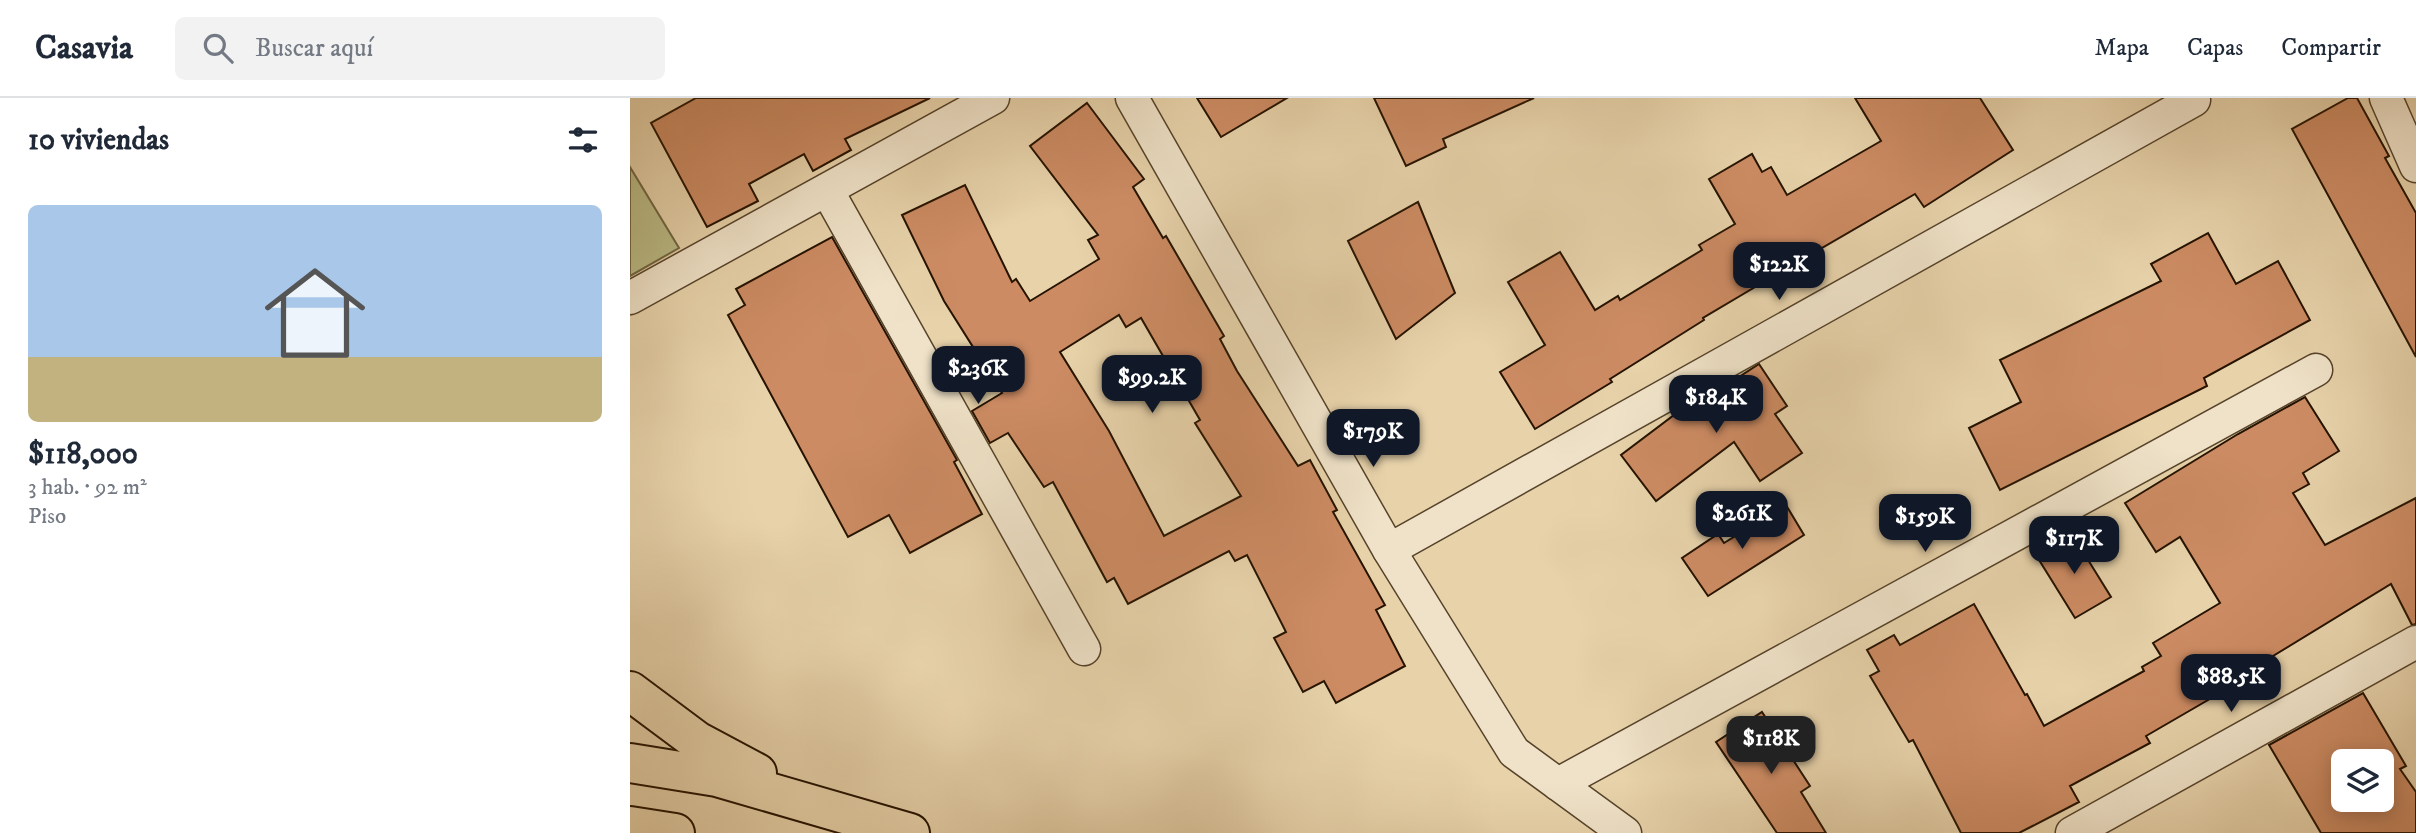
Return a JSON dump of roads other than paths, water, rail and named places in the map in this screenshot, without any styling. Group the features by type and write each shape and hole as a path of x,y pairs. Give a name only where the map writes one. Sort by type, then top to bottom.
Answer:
{"main road":[{"path":"630,691 697,741 827,809"},
{"path":"630,763 717,777 910,833"},
{"path":"630,826 676,833"}],"street":[{"path":"630,298 993,98"},
{"path":"1132,98 1389,551 1514,752 1625,833"},
{"path":"2386,98 2416,166"},
{"path":"1389,551 2194,100"},
{"path":"827,190 1084,649"},
{"path":"1558,785 2316,370"},
{"path":"2072,833 2416,642"}]}
